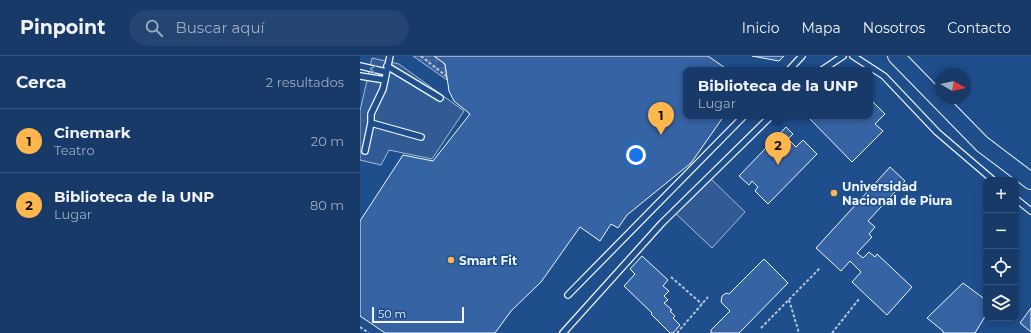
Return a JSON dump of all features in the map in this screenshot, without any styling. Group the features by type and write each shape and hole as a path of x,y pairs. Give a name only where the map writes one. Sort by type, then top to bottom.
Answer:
{"main road":[{"path":"896,56 982,144 1031,181"}],"lane":[{"path":"365,151 371,114 383,89 390,56"},
{"path":"792,67 802,56"},
{"path":"826,67 843,56"},
{"path":"853,56 870,67"},
{"path":"360,66 387,69 440,98"},
{"path":"873,69 884,76 937,132 990,177"},
{"path":"360,76 384,80"},
{"path":"568,295 741,119"},
{"path":"563,333 662,223 768,119"},
{"path":"370,123 421,137"},
{"path":"1019,202 1031,212"}],"path":[{"path":"421,56 446,76"},
{"path":"761,328 820,268"},
{"path":"671,277 702,304"},
{"path":"677,333 708,297"},
{"path":"832,333 859,299"},
{"path":"789,300 799,333"},
{"path":"360,327 369,333"}],"shaded area":[{"path":"413,56 434,56 445,64 447,80"},
{"path":"372,58 399,64 464,111 432,159 389,150 381,165 360,160 360,111"},
{"path":"708,176 745,212 712,248 673,211"}],"building":[{"path":"434,56 708,56 724,67 683,67 683,119 722,119 691,163 627,215 618,228 611,224 600,241 580,227 541,282 511,311 495,333 385,333 360,316 360,221 403,155 433,161 470,114 454,101 449,91 445,64"},
{"path":"752,56 784,56 779,61"},
{"path":"873,102 885,114 875,124 883,131 852,162 810,119 873,119"},
{"path":"786,127 793,134 788,139 796,147 803,140 817,154 768,204 755,191 758,187 752,181 749,185 739,176"},
{"path":"890,167 905,181 868,221 875,227 869,234 872,237 857,253 863,258 869,252 875,257 877,254 912,287 887,315 852,282 861,272 850,261 841,271 816,248"},
{"path":"642,256 668,280 663,286 669,291 664,296 668,300 664,303 672,310 670,311 675,316 673,318 680,325 673,333 670,333 624,286 635,274 630,269"},
{"path":"764,259 788,283 739,333 711,333 711,330 730,311 721,302 722,296 726,293 729,294"},
{"path":"963,283 983,298 983,320 975,333 943,333 943,331 927,318"},
{"path":"1031,308 1031,332 1020,323"}],"place":[{"name":"Cinemark","path":"661,135"},
{"name":"Biblioteca de la UNP","path":"778,165"},
{"name":"Universidad Nacional de Piura","path":"834,193"},
{"name":"Smart Fit","path":"451,260"}]}
